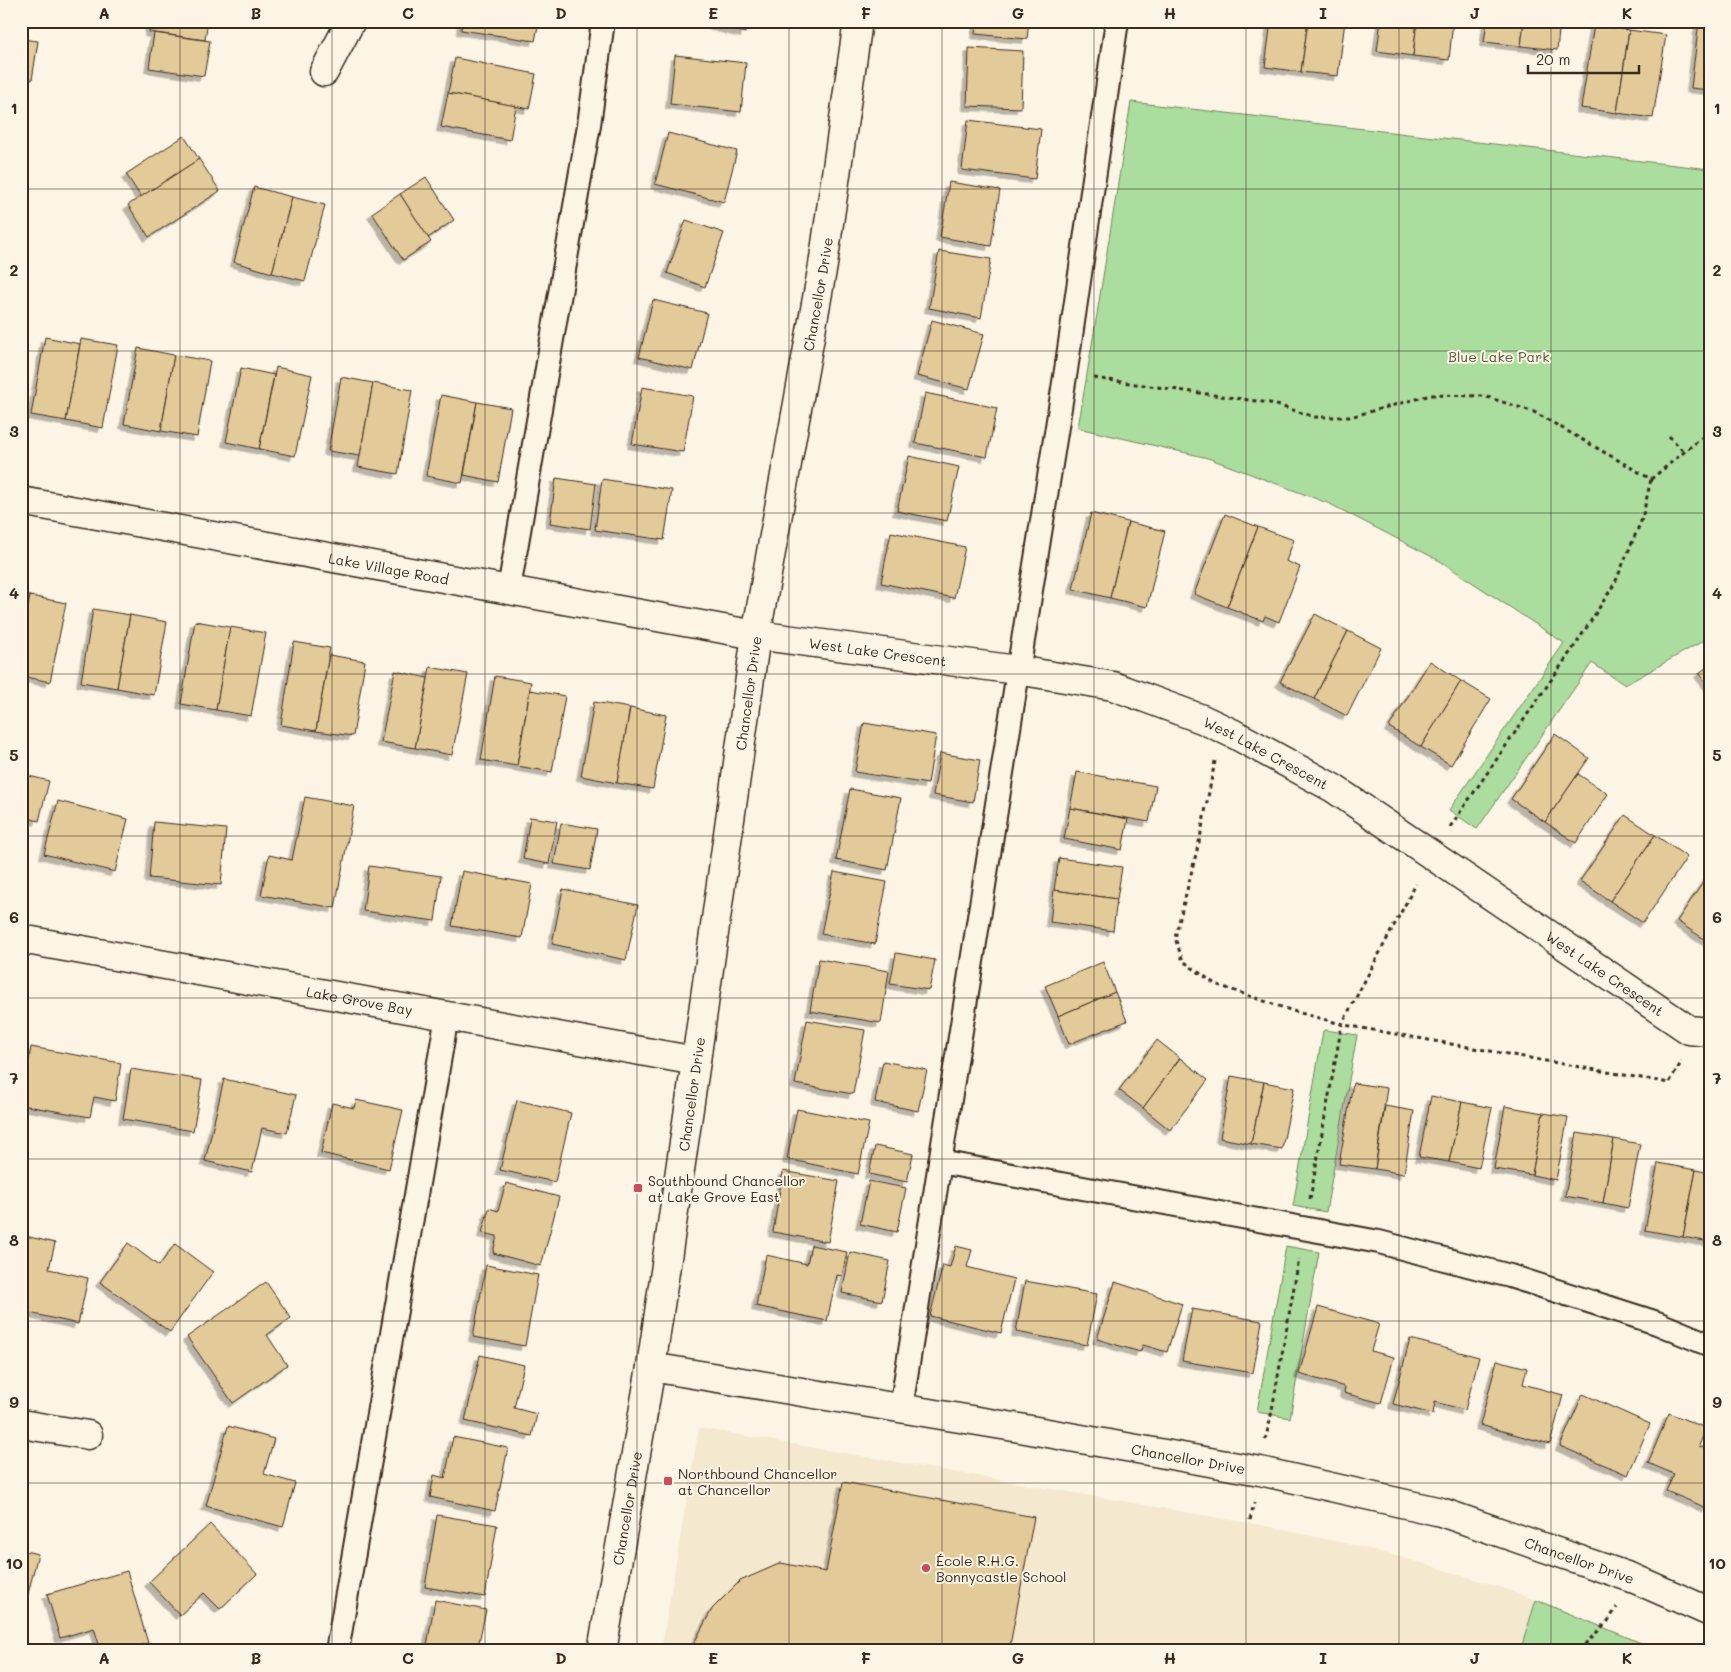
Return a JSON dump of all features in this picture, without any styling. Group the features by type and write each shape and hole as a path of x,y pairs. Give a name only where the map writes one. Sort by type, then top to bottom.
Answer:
{"street":[{"path":"324,72 351,21"},
{"name":"Chancellor Drive","path":"602,1651 651,1367 756,635 823,265 858,21"},
{"name":"Lake Village Road","path":"21,501 756,635"},
{"name":"West Lake Crescent","path":"756,635 1017,670 1113,686 1202,719 1333,788 1689,1030 1705,1032"},
{"name":"Lake Grove Bay","path":"21,939 696,1061"},
{"name":"Chancellor Drive","path":"651,1367 1014,1427 1260,1471 1440,1512 1635,1579 1710,1612"},
{"path":"21,1424 88,1435"}],"lane":[{"path":"509,589 589,125 603,21"},
{"path":"901,1408 1066,370 1117,21"},
{"path":"336,1651 447,1016"},
{"path":"940,1162 1379,1242 1510,1276 1657,1323 1710,1345"}],"path":[{"path":"1066,370 1090,377 1270,403 1315,417 1350,417 1431,395 1484,396 1534,412 1651,479"},
{"path":"1342,1024 1431,855 1578,641 1614,583 1642,519 1651,479 1710,431"},
{"path":"1669,436 1684,452"},
{"path":"1222,728 1200,838 1175,938 1183,960 1215,984 1293,1011 1342,1024 1669,1083 1705,1032"},
{"path":"1265,1440 1270,1421"},
{"path":"1250,1520 1255,1498"},
{"path":"1580,1651 1608,1621 1635,1579"}],"shaded area":[{"path":"699,1428 1266,1526 1357,1546 1418,1562 1506,1589 1662,1651 661,1651"}],"green space":[{"name":"Blue Lake Park","path":"1131,102 1710,169 1710,637 1625,685 1592,663 1477,829 1449,810 1564,643 1440,561 1330,504 1208,458 1078,428"},
{"path":"1323,1031 1357,1035 1326,1212 1293,1206"},
{"path":"1286,1246 1319,1252 1290,1418 1257,1412"},
{"path":"1536,1600 1661,1651 1520,1651"}],"building":[{"path":"150,21 208,21 205,40 149,32"},
{"path":"462,21 539,21 535,41 461,30"},
{"path":"697,21 747,21 745,33"},
{"path":"977,21 1029,21 1027,39 975,34"},
{"path":"1271,21 1308,21 1301,72 1265,67"},
{"path":"1308,21 1345,21 1338,76 1301,72"},
{"path":"1381,21 1417,21 1413,56 1377,51"},
{"path":"1417,21 1453,21 1449,60 1413,56"},
{"path":"1487,21 1524,21 1521,46 1484,42"},
{"path":"1524,21 1560,21 1557,50 1521,46"},
{"path":"1699,21 1710,21 1710,90 1691,88"},
{"path":"1594,25 1629,30 1617,113 1581,108"},
{"path":"1629,30 1666,35 1653,118 1617,113"},
{"path":"154,33 210,41 204,76 149,68"},
{"path":"21,39 38,41 32,80 21,78"},
{"path":"969,48 1023,51 1021,108 967,106"},
{"path":"675,55 746,63 741,112 670,104"},
{"path":"455,58 536,74 529,109 448,93"},
{"path":"448,93 516,106 510,140 441,127"},
{"path":"968,120 1041,129 1035,179 962,170"},
{"path":"668,133 737,151 724,202 655,184"},
{"path":"184,136 199,159 141,197 126,174"},
{"path":"199,159 220,191 149,237 128,205"},
{"path":"426,177 454,220 428,238 400,194"},
{"path":"949,182 1000,190 991,246 940,237"},
{"path":"254,187 292,197 272,273 234,262"},
{"path":"400,194 431,242 403,260 372,213"},
{"path":"292,197 325,205 305,281 272,273"},
{"path":"686,220 724,233 705,287 667,273"},
{"path":"939,251 991,259 981,318 929,308"},
{"path":"653,300 707,313 693,370 639,357"},
{"path":"932,320 984,334 969,389 917,376"},
{"path":"45,337 80,344 66,421 31,415"},
{"path":"81,339 118,345 103,428 66,421"},
{"path":"138,348 174,355 161,431 124,424"},
{"path":"174,355 210,361 197,437 161,431"},
{"path":"276,367 312,375 295,456 259,449"},
{"path":"241,368 274,375 259,449 226,442"},
{"path":"341,377 373,383 360,456 328,451"},
{"path":"373,383 412,390 398,474 358,467"},
{"path":"642,387 693,396 683,452 632,444"},
{"path":"925,393 997,408 987,457 915,443"},
{"path":"441,395 477,402 462,483 426,476"},
{"path":"477,402 511,408 498,482 464,475"},
{"path":"909,456 959,467 947,521 897,511"},
{"path":"556,478 596,484 590,529 550,523"},
{"path":"602,479 672,490 664,540 595,530"},
{"path":"1091,513 1128,522 1110,598 1073,589"},
{"path":"1225,514 1258,527 1227,607 1194,594"},
{"path":"1128,522 1165,531 1147,607 1110,598"},
{"path":"1258,527 1294,540 1286,561 1300,567 1279,622 1265,616 1263,621 1227,607"},
{"path":"891,532 965,547 954,598 881,583"},
{"path":"21,595 30,596 21,642"},
{"path":"30,596 66,603 50,682 21,676 21,642"},
{"path":"93,609 130,615 117,688 81,682"},
{"path":"1315,614 1348,631 1314,699 1280,682"},
{"path":"130,615 167,622 154,695 117,688"},
{"path":"195,621 230,627 216,710 181,704"},
{"path":"230,627 266,633 251,716 216,710"},
{"path":"1348,631 1381,648 1347,716 1314,699"},
{"path":"294,642 330,648 316,731 281,725"},
{"path":"329,655 365,661 353,736 316,731"},
{"path":"1430,661 1461,681 1421,747 1389,727"},
{"path":"1710,665 1710,687 1699,673"},
{"path":"430,667 468,674 452,755 415,748"},
{"path":"395,671 428,678 415,748 381,742"},
{"path":"495,676 531,682 517,766 481,760"},
{"path":"1461,681 1491,699 1451,765 1421,747"},
{"path":"530,690 565,696 552,772 517,766"},
{"path":"594,702 630,708 617,783 581,776"},
{"path":"630,708 666,715 653,789 617,783"},
{"path":"864,723 936,735 928,784 855,772"},
{"path":"1555,734 1589,758 1545,822 1511,799"},
{"path":"940,753 980,760 973,802 933,795"},
{"path":"1077,772 1156,786 1149,822 1070,808"},
{"path":"21,774 49,781 39,821 21,816"},
{"path":"1578,774 1608,794 1576,843 1545,822"},
{"path":"850,789 901,798 887,870 836,860"},
{"path":"305,797 354,806 335,908 261,895 269,855 292,860"},
{"path":"58,801 128,819 115,872 44,854"},
{"path":"1070,808 1128,819 1122,850 1064,839"},
{"path":"1625,815 1655,835 1610,901 1580,881"},
{"path":"530,817 557,821 549,864 523,859"},
{"path":"154,822 226,829 221,885 149,878"},
{"path":"561,823 597,829 590,870 554,864"},
{"path":"1655,835 1687,857 1643,923 1610,901"},
{"path":"1059,858 1122,867 1117,899 1054,890"},
{"path":"369,866 441,876 435,921 363,911"},
{"path":"462,871 532,884 522,938 452,926"},
{"path":"834,872 887,882 875,944 821,934"},
{"path":"1710,872 1710,937 1707,941 1677,921"},
{"path":"563,889 638,905 626,960 552,944"},
{"path":"1054,890 1117,899 1113,931 1050,922"},
{"path":"896,953 935,960 929,990 890,984"},
{"path":"819,959 889,971 881,1023 810,1011"},
{"path":"1103,962 1115,992 1058,1016 1045,986"},
{"path":"1115,992 1127,1021 1069,1044 1058,1016"},
{"path":"807,1020 865,1030 853,1094 795,1084"},
{"path":"1157,1040 1180,1058 1143,1108 1119,1090"},
{"path":"31,1047 121,1063 115,1101 94,1097 90,1117 21,1105"},
{"path":"1180,1058 1208,1080 1170,1130 1143,1108"},
{"path":"883,1061 927,1070 918,1111 875,1102"},
{"path":"131,1069 202,1080 193,1131 123,1119"},
{"path":"1231,1076 1264,1082 1251,1144 1220,1138"},
{"path":"224,1079 296,1095 287,1133 262,1128 252,1172 205,1161"},
{"path":"1264,1082 1294,1088 1282,1149 1251,1144"},
{"path":"1353,1083 1387,1088 1375,1169 1339,1164"},
{"path":"1431,1096 1462,1102 1449,1162 1419,1157"},
{"path":"356,1100 403,1110 389,1169 321,1153 332,1103 354,1108"},
{"path":"517,1100 571,1113 555,1182 500,1170"},
{"path":"1462,1102 1492,1108 1479,1168 1449,1162"},
{"path":"1385,1106 1414,1111 1404,1174 1375,1169"},
{"path":"1505,1106 1543,1113 1532,1175 1494,1169"},
{"path":"797,1109 869,1123 858,1174 787,1159"},
{"path":"1543,1113 1568,1117 1556,1180 1532,1175"},
{"path":"1577,1133 1614,1139 1603,1203 1565,1196"},
{"path":"1614,1139 1640,1144 1628,1208 1603,1203"},
{"path":"875,1146 913,1154 907,1182 869,1174"},
{"path":"1658,1163 1696,1170 1683,1237 1645,1230"},
{"path":"1696,1170 1710,1173 1710,1242 1683,1237"},
{"path":"783,1171 839,1181 828,1242 773,1232"},
{"path":"869,1181 906,1188 897,1232 860,1224"},
{"path":"506,1183 559,1197 541,1266 493,1253 497,1236 482,1233 489,1208 498,1211"},
{"path":"21,1235 55,1243 49,1269 88,1278 78,1324 21,1311"},
{"path":"128,1243 159,1266 175,1244 213,1272 170,1332 100,1282"},
{"path":"811,1245 847,1252 842,1276 837,1275 827,1321 756,1306 766,1255 807,1264"},
{"path":"956,1246 972,1250 967,1267 1014,1279 1001,1333 930,1316 943,1265 950,1267"},
{"path":"850,1252 890,1261 882,1301 842,1293"},
{"path":"486,1265 538,1275 525,1346 473,1337"},
{"path":"1025,1281 1097,1294 1087,1345 1016,1332"},
{"path":"266,1282 291,1318 267,1335 287,1365 233,1403 187,1337"},
{"path":"1115,1282 1182,1304 1167,1352 1143,1345 1140,1352 1097,1339"},
{"path":"1318,1307 1379,1324 1371,1351 1394,1357 1381,1403 1344,1393 1345,1387 1299,1374"},
{"path":"1192,1309 1262,1321 1253,1373 1182,1361"},
{"path":"1410,1339 1479,1357 1465,1410 1435,1402 1433,1414 1393,1404"},
{"path":"480,1355 524,1365 514,1408 537,1414 532,1436 465,1421"},
{"path":"1497,1360 1527,1368 1523,1384 1563,1395 1550,1444 1480,1425"},
{"path":"1583,1394 1650,1424 1628,1475 1560,1446"},
{"path":"1669,1413 1706,1428 1699,1446 1710,1450 1710,1503 1707,1508 1666,1491 1674,1474 1648,1463"},
{"path":"228,1426 274,1439 264,1474 295,1483 283,1527 206,1506"},
{"path":"453,1437 508,1448 495,1511 430,1497 434,1475 445,1478"},
{"name":"École R.H.G. Bonnycastle School","path":"843,1482 1034,1517 1009,1651 711,1651 692,1647 712,1609 740,1581 781,1563 826,1572"},
{"path":"437,1515 497,1525 485,1597 425,1587"},
{"path":"210,1524 257,1574 220,1609 204,1593 180,1615 149,1582"},
{"path":"21,1550 38,1554 27,1598 21,1596"},
{"path":"127,1571 148,1643 122,1651 101,1651 94,1628 60,1638 47,1594"},
{"path":"435,1600 486,1610 477,1651 426,1651"}],"place":[{"name":"Southbound Chancellor at Lake Grove East","path":"638,1188"},
{"name":"Northbound Chancellor at Chancellor","path":"668,1481"},
{"name":"École R.H.G. Bonnycastle School","path":"926,1568"}]}
